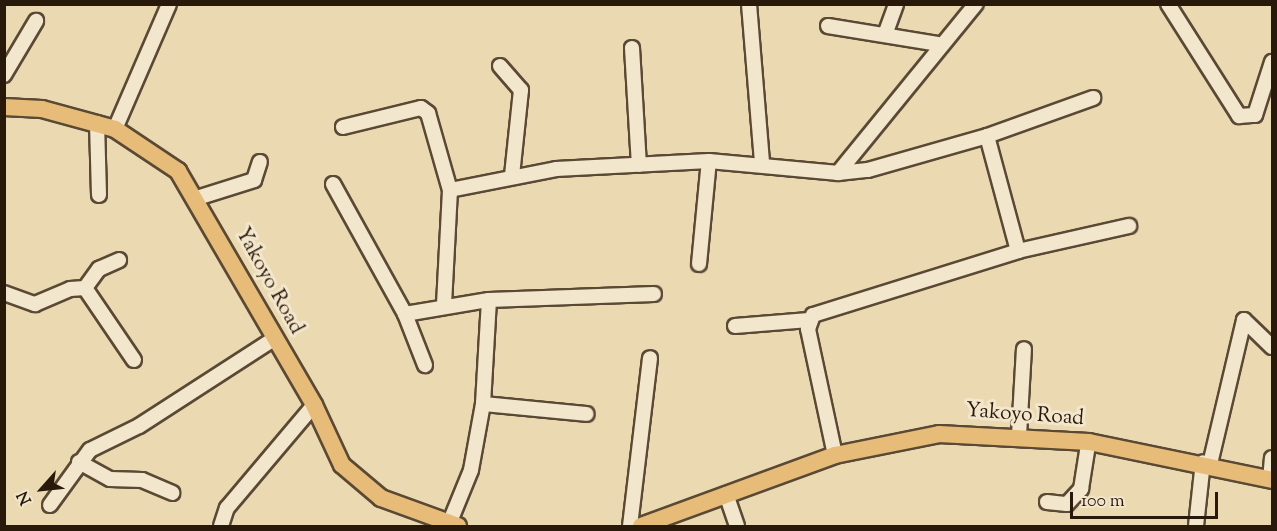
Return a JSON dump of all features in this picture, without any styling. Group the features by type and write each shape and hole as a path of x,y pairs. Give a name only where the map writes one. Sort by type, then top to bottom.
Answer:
{"main road":[{"name":"Yakoyo Road","path":"4,107 42,109 115,129 178,171 197,198 315,405 342,465 381,498 419,520 453,525"},
{"name":"Yakoyo Road","path":"641,526 835,455 939,434 1019,435 1207,463 1271,480"}],"street":[{"path":"115,129 169,4"},
{"path":"749,4 762,163"},
{"path":"886,32 896,4"},
{"path":"838,173 938,44 975,4"},
{"path":"1167,4 1239,116 1255,115 1272,65"},
{"path":"4,75 36,21"},
{"path":"828,26 886,32 938,44"},
{"path":"632,48 639,165"},
{"path":"500,66 521,90 512,176"},
{"path":"450,190 512,176 709,161 762,163 838,173 987,136 1093,98"},
{"path":"343,127 421,108 428,113 450,190 444,304"},
{"path":"97,123 99,195"},
{"path":"987,136 1018,251"},
{"path":"699,264 709,161"},
{"path":"197,198 254,180 260,162"},
{"path":"333,184 405,314 425,364"},
{"path":"735,326 809,320 820,311 1018,251 1129,226"},
{"path":"86,288 99,269 118,260"},
{"path":"4,293 35,304 70,289 86,288"},
{"path":"86,288 134,360"},
{"path":"405,314 444,304 489,300 654,294"},
{"path":"453,525 471,470 483,404 489,300"},
{"path":"809,320 835,455"},
{"path":"1196,526 1207,463 1244,320 1272,347"},
{"path":"50,505 79,462 102,442 139,426 275,338"},
{"path":"1019,435 1024,348"},
{"path":"630,526 650,357"},
{"path":"483,404 587,414"},
{"path":"221,526 227,508 315,405"},
{"path":"1047,502 1067,504 1081,489 1088,445"},
{"path":"1271,480 1272,458"},
{"path":"79,462 110,478 142,480 172,493"},
{"path":"726,494 737,526"}]}
